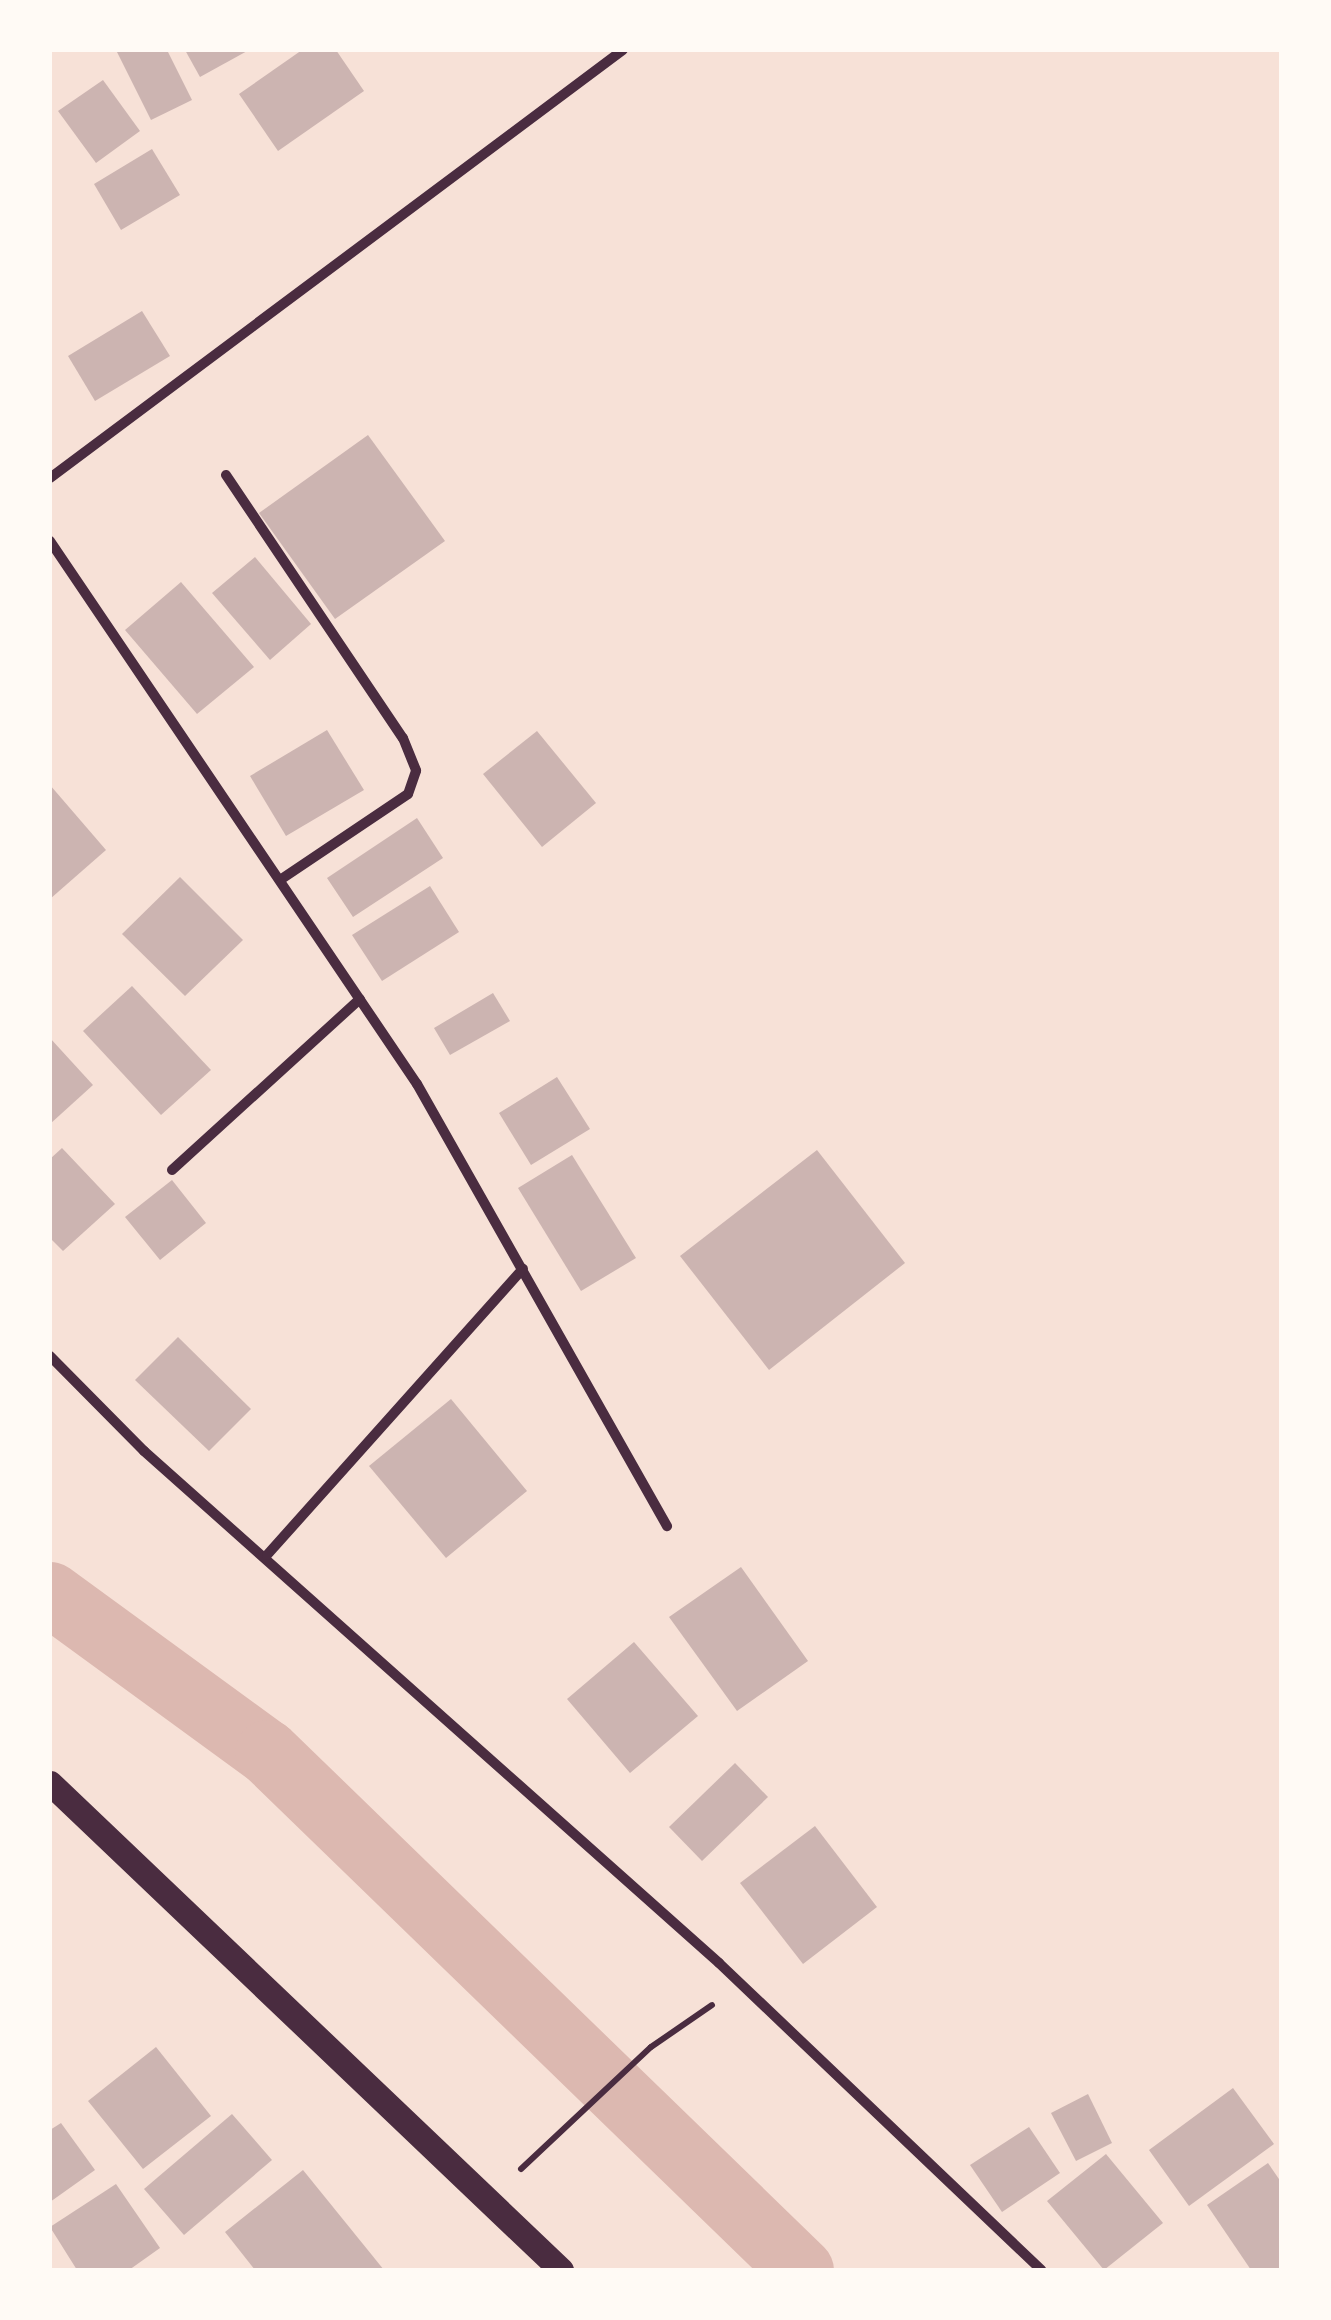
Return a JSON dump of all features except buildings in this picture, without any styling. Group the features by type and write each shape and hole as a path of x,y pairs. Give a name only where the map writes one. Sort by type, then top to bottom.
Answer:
{"main road":[{"path":"50,1783 561,2270"}],"street":[{"path":"50,478 623,50"},
{"path":"226,475 403,738 416,771 408,794 280,880"},
{"path":"50,541 360,999 523,1269 667,1526"},
{"path":"172,1170 360,999"},
{"path":"267,1554 523,1269"},
{"path":"50,1356 144,1451 267,1554 740,1985 1041,2270"}],"path":[{"path":"514,2176 651,2047 740,1985"}],"waterway":[{"path":"50,1594 267,1752 801,2270"}]}
